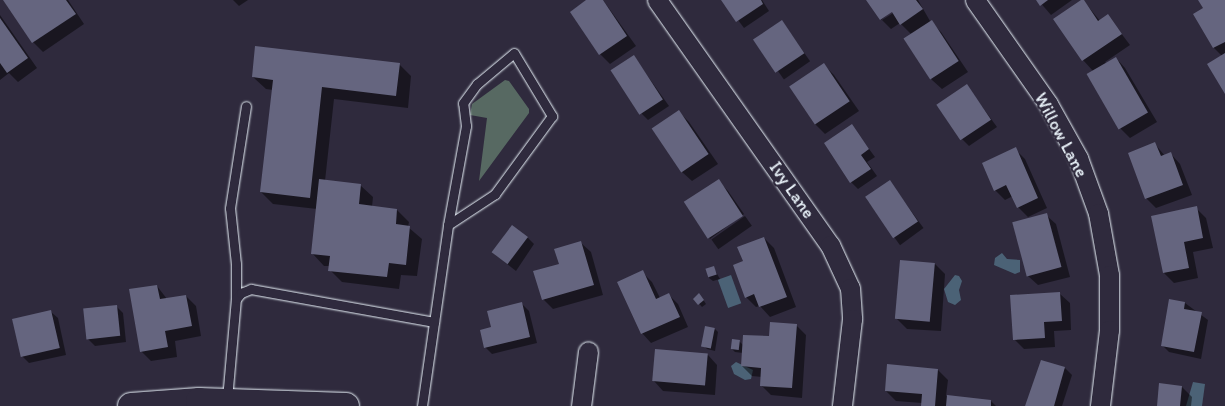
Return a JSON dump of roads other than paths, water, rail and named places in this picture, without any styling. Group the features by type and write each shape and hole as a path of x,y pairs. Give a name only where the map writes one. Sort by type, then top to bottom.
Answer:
{"street":[{"name":"Ivy Lane","path":"657,0 830,244 850,288 852,320 842,406"},
{"name":"Willow Lane","path":"976,0 1048,104 1078,158 1098,213 1109,275 1109,330 1100,406"},
{"path":"582,406 588,351"},
{"path":"131,406 199,401 346,406"}],"lane":[{"path":"422,406 448,225 466,126 463,103 478,84 514,53 552,116 495,194 448,225"},
{"path":"227,401 236,299 236,264 230,208 246,106"},
{"path":"236,299 241,293 252,289 434,322"}],"water":[{"path":"1002,253 1007,259 1020,260 1020,272 1015,274 994,265 995,258"},
{"path":"731,275 741,303 728,308 718,280"},
{"path":"955,275 959,276 962,281 959,290 961,300 955,305 948,302 944,289"},
{"path":"736,362 753,370 751,379 745,380 734,374 731,366"},
{"path":"1193,382 1205,384 1202,406 1186,406"}]}
